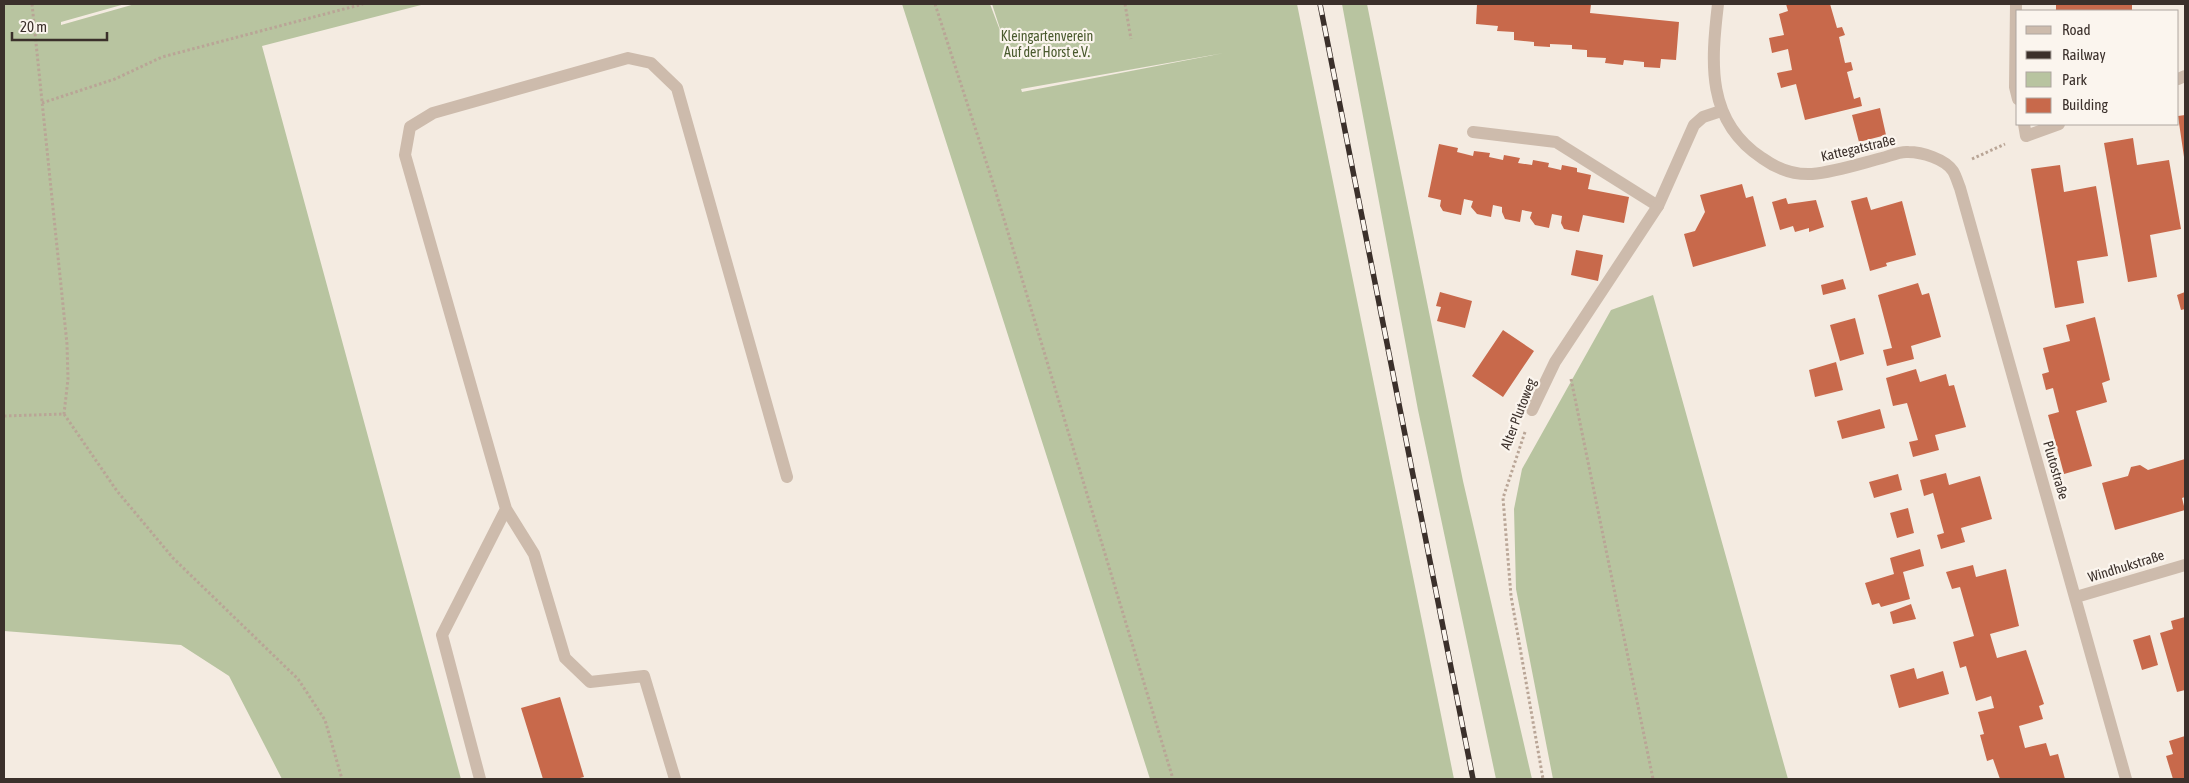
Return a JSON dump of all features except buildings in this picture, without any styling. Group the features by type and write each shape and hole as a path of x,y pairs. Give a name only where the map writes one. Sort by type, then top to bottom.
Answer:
{"street":[{"name":"Kattegatstraße","path":"1718,4 1713,48 1713,73 1721,111 1726,122 1746,148 1778,169 1810,174 1849,167 1907,152 1930,156 1952,170"},
{"path":"2016,4 2016,91"},
{"path":"674,779 644,676 590,682 565,658 534,554 506,509 405,155 410,127 433,113 628,58 651,63 677,88 787,477"},
{"name":"Alter Plutoweg","path":"1532,410 1555,362 1658,206 1694,125 1703,117 1721,111"},
{"path":"2025,130 2053,125"},
{"path":"1473,132 1556,142 1658,206"},
{"name":"Plutostraße","path":"1952,170 1960,188 2126,779"},
{"path":"480,779 442,635 506,509"},
{"name":"Windhukstraße","path":"2076,597 2185,565"}],"path":[{"path":"32,4 67,344 68,379 64,414 117,491 173,558 298,679 324,720 342,779"},
{"path":"42,102 115,79 162,57 363,4"},
{"path":"935,4 994,186 1173,779"},
{"path":"1125,4 1131,38"},
{"path":"1952,170 2025,130"},
{"path":"1555,362 1573,381 1653,779"},
{"name":"Alter Plutoweg","path":"1532,410 1503,498 1511,596 1543,779"},
{"path":"4,416 64,414"}],"green space":[{"path":"4,4 125,4 61,22 61,25 135,4 425,4 262,46 461,779 282,779 229,676 181,645 4,631"},
{"name":"Kleingartenverein Auf der Horst e.V.","path":"902,4 990,4 1004,41 992,4 1297,4 1454,779 1150,779","holes":["1224,53 1022,92 1021,89"]},
{"path":"1342,4 1367,4 1463,481 1532,779 1496,779 1418,410"},
{"path":"1653,295 1788,779 1553,779 1516,589 1514,509 1522,469 1611,310"}],"railway":[{"path":"1320,4 1473,779"}]}
